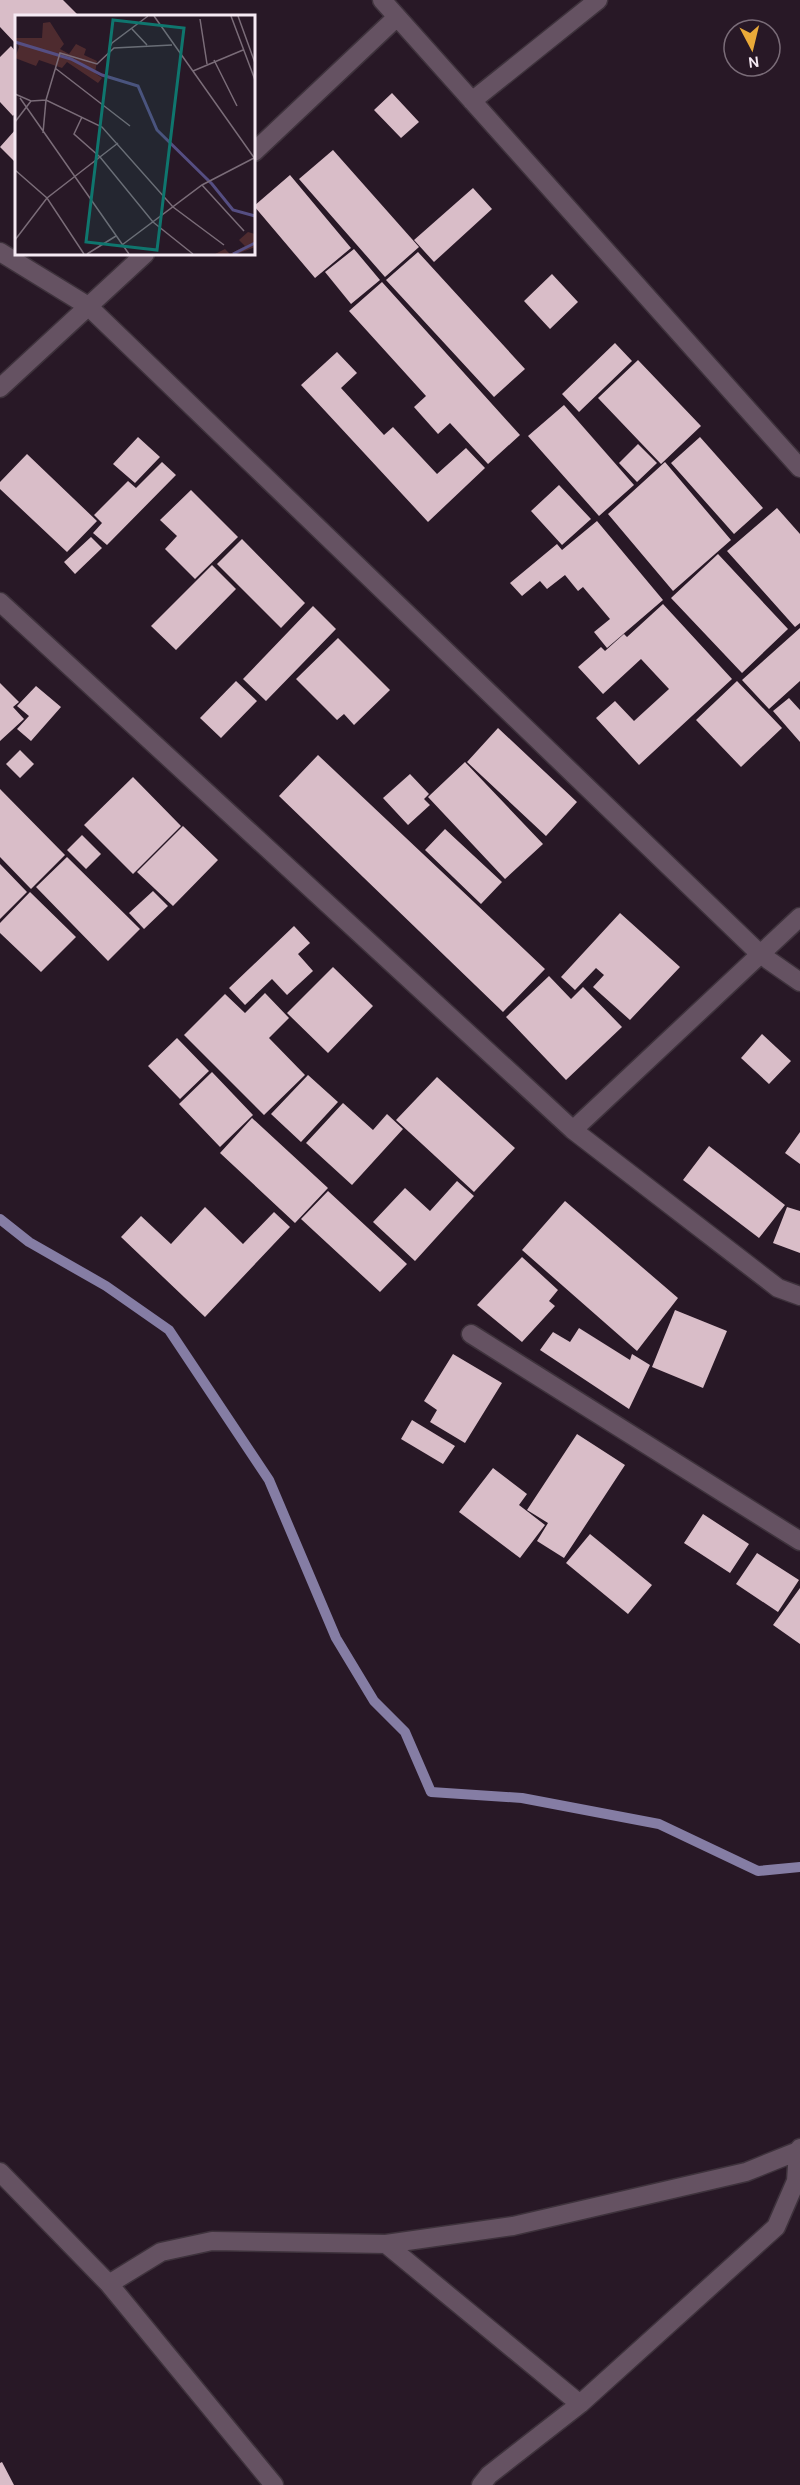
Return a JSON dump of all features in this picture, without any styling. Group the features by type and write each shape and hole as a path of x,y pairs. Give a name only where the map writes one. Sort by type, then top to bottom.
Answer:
{"street":[{"path":"382,0 800,468"},
{"path":"472,101 598,0"},
{"path":"255,151 397,17"},
{"path":"0,252 88,306 760,954 800,982"},
{"path":"0,388 144,255"},
{"path":"0,602 573,1130 778,1288 800,1296"},
{"path":"573,1130 800,916"},
{"path":"471,1335 800,1541"},
{"path":"109,2284 161,2252 212,2241 386,2244 513,2226 746,2172 799,2149 796,2181 776,2227 580,2404 489,2475 481,2485"},
{"path":"0,2172 109,2284 274,2485"},
{"path":"386,2244 580,2404"}],"building":[{"path":"0,0 63,0 78,15 15,15 15,43 0,27"},
{"path":"11,46 15,51 15,113 13,116 0,102 0,57"},
{"path":"392,93 419,122 401,138 374,110"},
{"path":"15,130 15,162 0,147"},
{"path":"333,150 419,247 385,277 299,179"},
{"path":"290,175 351,248 315,278 255,205"},
{"path":"473,188 492,209 434,262 414,240"},
{"path":"354,249 380,280 351,304 325,272"},
{"path":"418,252 525,369 494,397 386,280"},
{"path":"552,274 578,302 550,329 524,301"},
{"path":"382,282 520,435 488,464 450,423 438,434 414,407 426,396 349,311"},
{"path":"615,343 632,361 579,412 562,394"},
{"path":"337,352 357,373 341,388 384,435 393,427 437,474 466,448 485,468 428,522 301,385"},
{"path":"638,360 701,426 661,464 598,398"},
{"path":"564,405 634,485 599,516 528,436"},
{"path":"138,437 160,457 135,483 113,464"},
{"path":"700,437 763,508 734,534 671,463"},
{"path":"638,444 657,463 637,482 619,463"},
{"path":"27,454 97,521 67,552 0,489 0,482"},
{"path":"162,462 176,475 107,545 93,533 102,523 94,515 128,481 136,488"},
{"path":"665,462 731,540 673,591 608,514"},
{"path":"559,485 591,519 562,545 531,511"},
{"path":"191,490 238,537 195,579 165,549 177,536 160,520"},
{"path":"777,508 800,534 800,623 795,627 727,551"},
{"path":"597,521 663,600 607,648 594,632 610,619 583,587 578,591 565,575 547,589 540,581 522,596 510,583 557,544 562,550"},
{"path":"91,537 102,548 75,574 64,562"},
{"path":"242,539 305,603 281,628 217,564"},
{"path":"718,554 788,629 742,673 671,598"},
{"path":"212,565 236,589 176,650 151,626"},
{"path":"663,604 732,679 639,765 596,718 615,701 634,721 669,689 641,659 603,694 578,667 601,647 605,651 624,634 627,637"},
{"path":"313,606 336,629 266,701 243,679"},
{"path":"800,628 800,681 769,709 742,680"},
{"path":"338,638 390,690 354,725 344,714 337,720 296,679"},
{"path":"236,681 257,701 221,738 200,718"},
{"path":"737,681 782,728 741,767 696,720"},
{"path":"0,683 19,702 13,707 24,719 0,741"},
{"path":"36,686 61,707 31,741 17,729 29,716 17,706"},
{"path":"789,698 800,710 800,742 773,711"},
{"path":"498,728 577,802 546,836 467,762"},
{"path":"20,750 34,764 20,778 6,764"},
{"path":"318,755 545,969 503,1012 279,796"},
{"path":"465,762 543,844 505,879 428,797"},
{"path":"410,774 429,794 424,799 430,805 408,825 383,798"},
{"path":"133,777 181,826 133,874 84,825"},
{"path":"0,789 65,855 31,889 0,857"},
{"path":"183,826 218,860 173,906 137,872"},
{"path":"445,829 502,882 481,904 425,850"},
{"path":"82,835 101,854 86,869 67,850"},
{"path":"67,857 140,929 108,961 36,887"},
{"path":"0,864 27,892 0,919"},
{"path":"153,891 168,906 144,929 129,913"},
{"path":"30,892 76,937 41,972 0,933 0,923"},
{"path":"620,913 680,967 630,1020 593,987 604,975 596,968 575,990 561,977"},
{"path":"294,926 310,943 298,954 313,971 287,995 272,979 245,1005 229,988"},
{"path":"333,967 373,1006 328,1053 287,1013"},
{"path":"549,976 571,999 583,987 622,1027 566,1080 506,1017"},
{"path":"265,993 289,1018 269,1038 305,1075 264,1115 184,1035 225,994 245,1013"},
{"path":"762,1034 791,1061 769,1084 741,1058"},
{"path":"177,1038 209,1071 180,1099 148,1066"},
{"path":"212,1072 253,1115 220,1147 179,1104"},
{"path":"308,1075 338,1102 301,1142 271,1114"},
{"path":"437,1077 515,1148 474,1192 396,1120"},
{"path":"343,1103 373,1130 387,1114 403,1129 352,1185 306,1143"},
{"path":"252,1118 328,1188 295,1223 220,1153"},
{"path":"800,1132 800,1164 785,1153"},
{"path":"709,1146 785,1205 759,1238 683,1180"},
{"path":"457,1181 474,1196 415,1261 373,1222 405,1188 430,1211"},
{"path":"328,1191 407,1264 380,1292 301,1219"},
{"path":"565,1201 678,1298 637,1351 522,1250"},
{"path":"205,1207 243,1244 274,1212 290,1227 205,1317 121,1237 141,1216 171,1244"},
{"path":"787,1207 800,1211 800,1253 773,1243"},
{"path":"522,1257 558,1290 549,1301 555,1306 522,1342 477,1305"},
{"path":"675,1310 727,1331 703,1388 652,1367"},
{"path":"579,1328 630,1360 632,1354 650,1365 629,1409 540,1350 553,1332 570,1342"},
{"path":"453,1354 502,1383 465,1443 430,1422 437,1410 424,1401"},
{"path":"412,1420 455,1446 443,1464 401,1439"},
{"path":"577,1434 625,1465 564,1558 537,1541 548,1523 527,1510"},
{"path":"493,1468 527,1494 519,1505 545,1525 520,1558 459,1512"},
{"path":"703,1514 749,1544 730,1573 684,1543"},
{"path":"590,1534 652,1585 628,1614 566,1563"},
{"path":"757,1553 799,1580 778,1612 736,1584"},
{"path":"800,1588 800,1644 773,1625"},
{"path":"2,2462 14,2485 0,2485 0,2463"}],"waterway":[{"path":"0,1219 29,1242 106,1286 169,1330 269,1480 336,1638 374,1701 405,1732 431,1792 522,1798 659,1824 758,1871 800,1867"}]}
